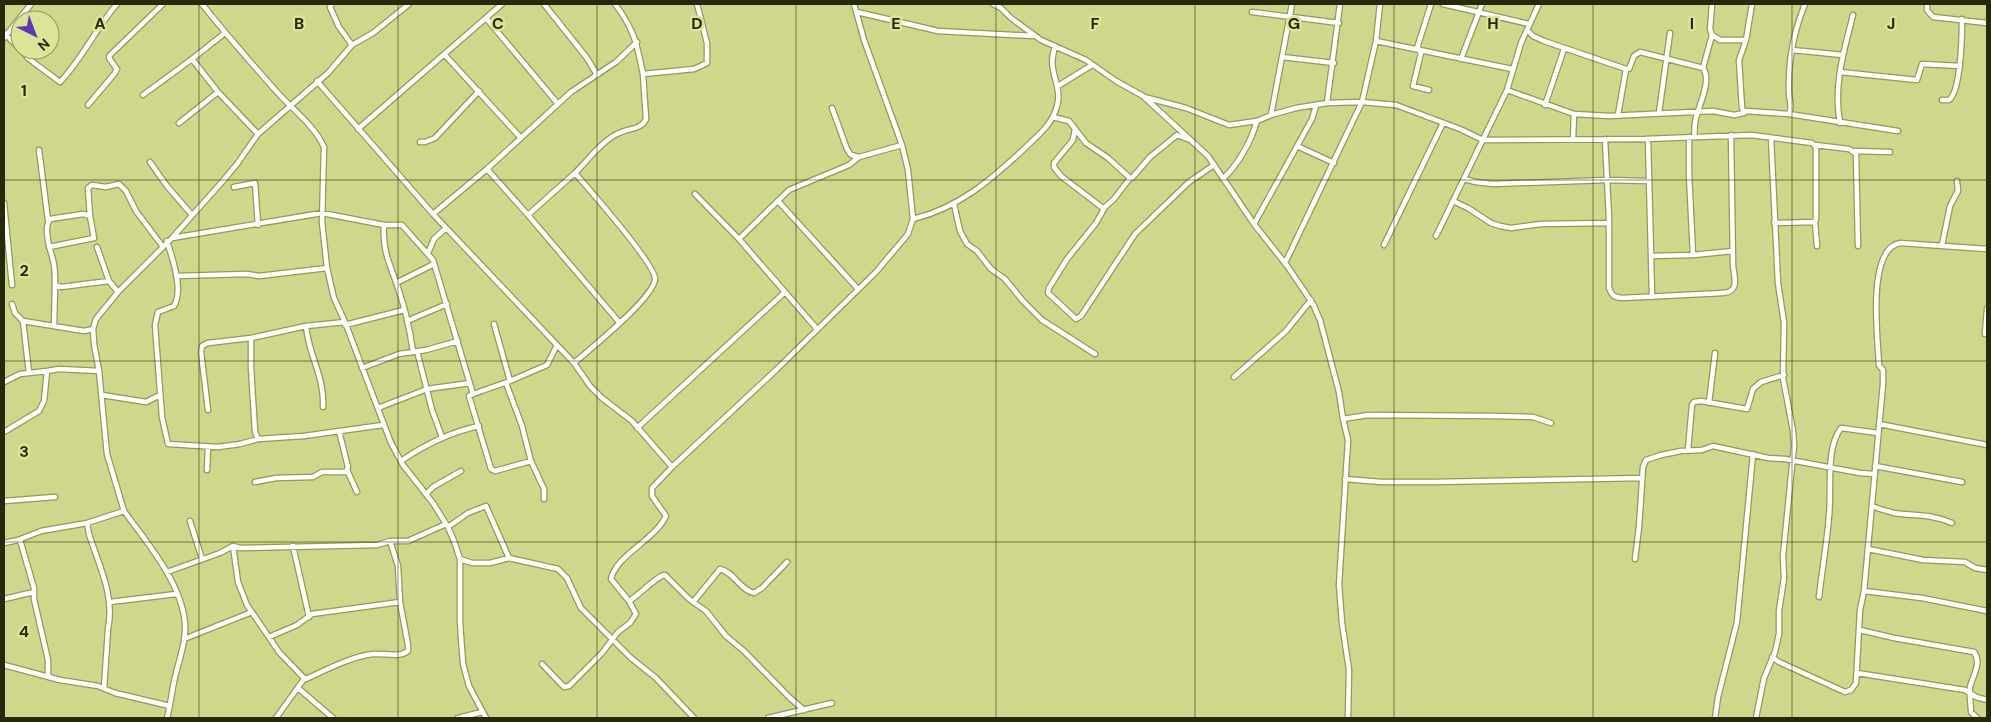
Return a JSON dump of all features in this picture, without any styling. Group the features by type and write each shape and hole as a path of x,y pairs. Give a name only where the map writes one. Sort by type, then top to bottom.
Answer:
{"street":[{"path":"4,36 31,4"},
{"path":"30,60 60,82 70,71 105,17 116,4"},
{"path":"88,105 117,69 109,58 110,55 163,4"},
{"path":"202,4 225,33 289,105 311,126 320,137 324,147 322,213 327,268 334,298 384,425 401,461 447,526 460,559 460,622 463,664 468,686 486,718"},
{"path":"332,4 330,7 338,27 352,44"},
{"path":"167,718 184,639 184,614 167,572 124,510 107,454 102,395 93,329 99,314 192,215 237,164 258,134 328,73 352,44 373,33 409,4"},
{"path":"358,130 502,4"},
{"path":"544,4 587,58 596,75"},
{"path":"643,74 694,68 707,63 706,43 697,4"},
{"path":"542,664 564,688 567,688 582,674 612,639 634,619 636,614 629,601 613,583 611,575 627,555 646,541 666,516 651,493 652,488 876,272 908,234 913,219 908,170 902,145 864,40 854,4"},
{"path":"993,4 1001,8 1035,36 1092,65 1143,96 1186,108 1229,125 1242,125 1296,108 1328,103 1362,102 1396,105 1483,140 1605,140 1751,135 1854,151 1890,152"},
{"path":"1271,115 1292,4"},
{"path":"1328,103 1340,4"},
{"path":"1285,263 1362,102 1376,41 1380,4"},
{"path":"1429,90 1413,86 1421,54 1418,48 1431,4"},
{"path":"1443,4 1529,24"},
{"path":"1461,59 1482,4"},
{"path":"1436,236 1507,90 1512,69 1514,69 1529,24 1539,4"},
{"path":"1693,255 1689,174 1692,137 1705,82 1706,74 1703,68 1712,35 1710,29 1712,4"},
{"path":"1744,113 1740,60 1746,40 1752,4"},
{"path":"1789,114 1792,109 1789,92 1792,50 1805,4"},
{"path":"1927,4 1927,10 1932,16 1987,22"},
{"path":"528,215 610,139 619,133 644,124 646,119 643,74 637,42 628,22 617,6"},
{"path":"857,12 938,31 1035,36"},
{"path":"1252,12 1339,23"},
{"path":"1840,123 1837,104 1840,72 1853,15"},
{"path":"486,18 558,104"},
{"path":"1942,100 1949,100 1953,97 1960,66 1962,19"},
{"path":"1527,30 1533,36 1626,69"},
{"path":"1659,113 1668,59 1670,32"},
{"path":"143,95 225,33"},
{"path":"1712,35 1720,40 1746,40"},
{"path":"1376,41 1418,48 1512,69"},
{"path":"433,214 487,169 558,104 616,62 637,42"},
{"path":"913,219 938,213 954,204 998,174 1042,132 1053,117 1058,104 1058,86 1052,63 1055,46"},
{"path":"1545,105 1564,48"},
{"path":"1792,50 1843,55"},
{"path":"1618,115 1626,69 1629,69 1634,56 1640,52 1703,68"},
{"path":"445,55 520,137"},
{"path":"1282,57 1334,63"},
{"path":"192,59 218,92 258,134"},
{"path":"1840,72 1917,80 1922,64 1960,66"},
{"path":"1058,86 1092,65"},
{"path":"317,81 433,214 574,363 590,386 637,428 672,467"},
{"path":"1507,90 1574,114 1618,115 1713,111 1734,115 1746,111 1789,114 1898,131"},
{"path":"420,142 435,138 478,91"},
{"path":"178,123 218,92"},
{"path":"1143,96 1193,142 1214,165 1254,224 1311,300 1320,320 1339,392 1348,440 1339,585 1349,670 1348,718"},
{"path":"1254,224 1312,119 1316,106"},
{"path":"832,108 847,149 851,154 858,157"},
{"path":"1573,139 1574,114"},
{"path":"1053,117 1066,119 1073,124 1086,142 1108,158 1130,178"},
{"path":"1223,179 1238,163 1252,138 1257,121"},
{"path":"1384,245 1443,123"},
{"path":"1075,129 1073,140 1054,163 1054,167 1061,176 1104,209"},
{"path":"1193,142 1177,135 1150,157 1104,209 1096,223 1067,259 1048,294 1076,319 1081,316 1135,234 1189,182 1214,165"},
{"path":"1605,140 1609,223 1609,288 1614,297 1652,297 1730,293 1734,289 1736,282 1733,266 1731,135"},
{"path":"1756,718 1764,678 1779,634 1779,611 1783,586 1783,556 1793,431 1784,375 1784,323 1778,282 1771,138"},
{"path":"1648,139 1652,297"},
{"path":"739,240 789,190 849,164 858,157 902,145"},
{"path":"1815,145 1816,246"},
{"path":"1297,146 1334,163"},
{"path":"39,150 48,221 49,247 54,266 54,326"},
{"path":"1854,151 1856,157 1858,246"},
{"path":"150,162 167,186 192,215"},
{"path":"487,169 619,322"},
{"path":"574,363 645,299 655,280 654,272 630,239 575,172"},
{"path":"1464,178 1493,184 1607,180 1648,181"},
{"path":"1942,246 1950,206 1958,191 1957,181"},
{"path":"234,187 255,182 258,225"},
{"path":"49,247 94,238 88,188 92,185 106,187 119,184 126,191 136,211 163,247"},
{"path":"695,194 739,240 817,329"},
{"path":"778,201 858,288"},
{"path":"1453,201 1491,223 1511,228 1542,224 1609,223"},
{"path":"4,204 6,258 12,284"},
{"path":"954,204 960,231 967,244 977,251 991,269 1005,280 1042,320 1095,354"},
{"path":"169,239 322,213 384,225 402,225 428,253 434,264 473,394"},
{"path":"48,221 54,217 83,214 90,216"},
{"path":"1774,223 1815,222"},
{"path":"384,225 383,242 442,437"},
{"path":"428,253 434,239 446,228"},
{"path":"169,239 175,264 178,294 174,306 158,312 156,325 160,395 168,444 208,447 240,444 258,439 304,436 384,425"},
{"path":"1772,657 1845,692 1854,687 1857,673 1860,610 1864,591 1883,370 1879,365 1875,303 1876,290 1886,252 1894,244 1900,243 1987,249"},
{"path":"96,247 108,281 118,292"},
{"path":"1651,256 1693,255 1733,251"},
{"path":"396,283 434,264"},
{"path":"176,276 246,274 259,276 327,268"},
{"path":"55,285 61,287 108,281"},
{"path":"637,428 784,293"},
{"path":"1234,376 1286,331 1311,300"},
{"path":"12,304 22,321 29,372"},
{"path":"407,321 447,304"},
{"path":"1985,334 1987,309"},
{"path":"208,410 201,352 202,346 208,343 252,338 306,326 345,324 404,310"},
{"path":"22,321 84,331 93,329"},
{"path":"494,324 508,382 531,461 544,489 544,499"},
{"path":"306,326 307,339 316,363 324,394 323,407"},
{"path":"252,338 251,368 254,432 258,439"},
{"path":"362,368 399,354 458,341"},
{"path":"531,461 496,471 491,469 469,396 547,365 557,345"},
{"path":"1709,403 1715,353"},
{"path":"4,382 29,372 59,369 99,371"},
{"path":"4,432 40,411 44,401 47,371"},
{"path":"1688,450 1692,405 1694,402 1701,401 1747,409 1753,388 1761,382 1784,375"},
{"path":"378,408 427,389 470,383"},
{"path":"102,395 146,402 160,395"},
{"path":"1343,419 1368,415 1494,416 1533,417 1551,423"},
{"path":"1879,424 1987,445"},
{"path":"401,461 442,437 479,426"},
{"path":"1819,597 1830,515 1830,468 1837,434 1841,428 1878,433"},
{"path":"339,431 347,470 357,492"},
{"path":"1635,559 1642,478 1646,460 1661,455 1688,450 1702,450 1713,446 1830,468 1874,474"},
{"path":"207,470 208,447"},
{"path":"1716,718 1718,697 1737,622 1753,454"},
{"path":"1875,466 1962,482"},
{"path":"255,482 276,478 313,476 322,472 346,472 347,470"},
{"path":"426,494 433,487 461,471"},
{"path":"1345,479 1382,482 1642,478"},
{"path":"4,501 55,497"},
{"path":"167,572 220,553 233,546 240,548 377,545 390,541 408,541 447,526 468,513 486,506 509,558"},
{"path":"1872,506 1895,513 1918,514 1952,523"},
{"path":"4,543 20,540 41,531 87,524 124,510"},
{"path":"190,520 202,559"},
{"path":"87,524 101,565 110,602 104,688"},
{"path":"20,540 31,574 48,660 48,676"},
{"path":"276,718 304,679 358,657 371,654 404,654 409,648 400,602 398,566 390,541"},
{"path":"233,546 238,582 247,605 287,662 304,679"},
{"path":"292,546 309,617"},
{"path":"1868,549 1924,560 1964,562 1975,568 1987,570"},
{"path":"460,559 472,563 509,558 558,569 567,578 581,608 612,639 656,678 694,718"},
{"path":"694,601 720,568 726,570 747,590 754,593 762,588 787,562"},
{"path":"629,601 638,596 662,574 710,616 726,636 744,651 804,710"},
{"path":"1864,591 1922,598 1987,612"},
{"path":"4,599 34,592"},
{"path":"110,602 176,594"},
{"path":"269,637 297,625 312,614 400,602"},
{"path":"184,639 252,612"},
{"path":"1860,630 1974,652 1977,655 1977,667 1970,692 1971,712 1977,718"},
{"path":"4,665 60,680 104,688 115,693 170,706"},
{"path":"1857,673 1961,689 1970,692 1976,697 1987,700"},
{"path":"298,688 333,718"},
{"path":"768,718 832,704"},
{"path":"458,718 482,712"}]}
